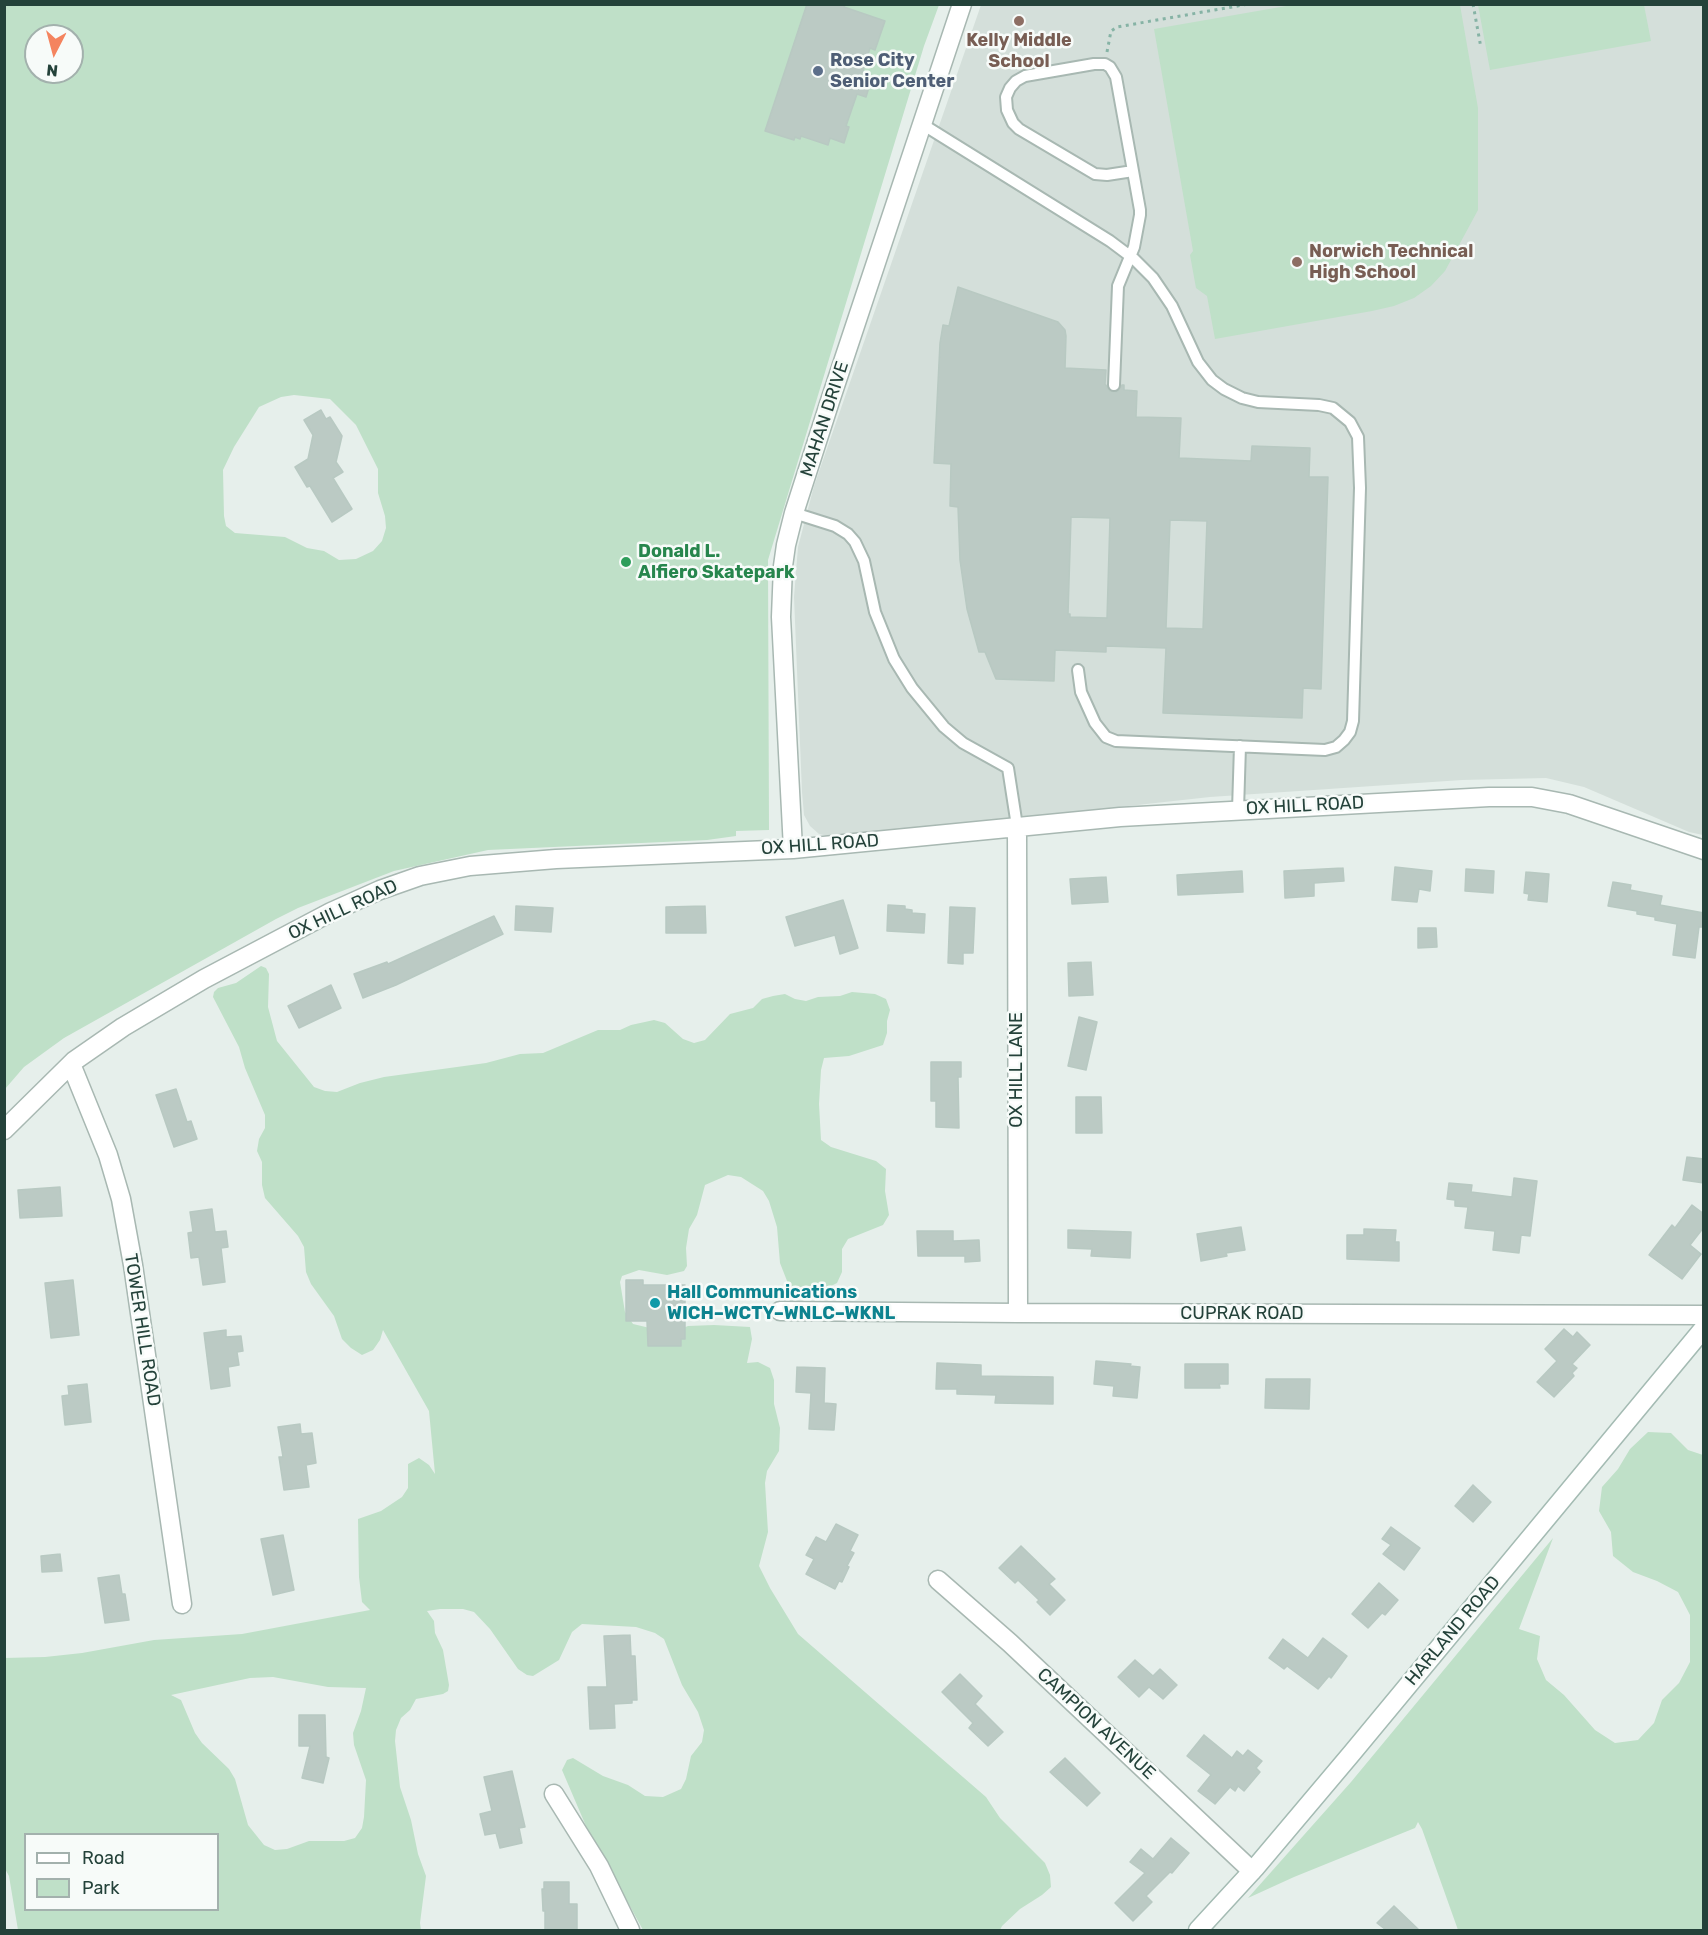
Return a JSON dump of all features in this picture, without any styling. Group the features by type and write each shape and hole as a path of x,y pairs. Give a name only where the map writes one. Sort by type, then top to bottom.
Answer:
{"street":[{"name":"MAHAN DRIVE","path":"793,849 781,616 784,556 794,513 962,4"},
{"name":"OX HILL ROAD","path":"4,1130 71,1064 101,1041 214,974 331,912 380,890 420,876 458,868 498,863 636,854 793,849 1017,826 1238,810 1489,797 1532,797 1591,810 1704,850"},
{"name":"OX HILL LANE","path":"1017,826 1018,1313"},
{"name":"TOWER HILL ROAD","path":"71,1064 104,1146 121,1199 133,1265 182,1604"},
{"name":"CUPRAK ROAD","path":"780,1311 1704,1315"},
{"name":"HARLAND ROAD","path":"1198,1930 1252,1871 1352,1753 1704,1329"},
{"name":"CAMPION AVENUE","path":"938,1580 1252,1871"},
{"path":"554,1794 599,1866 630,1930"}],"lane":[{"path":"1114,385 1118,286 1136,240 1140,215 1133,171 1116,77 1110,67 1105,64 1094,64 1029,75 1013,84 1008,92 1007,111 1016,126 1092,172 1103,175 1133,171"},
{"path":"922,124 1131,256 1149,272 1163,292 1198,362 1217,384 1231,393 1250,400 1333,408 1350,422 1359,441 1360,488 1352,727 1344,740 1335,747 1325,750 1122,743 1111,739 1098,728 1082,692 1078,670"},
{"path":"794,513 835,526 855,542 864,561 871,599 880,629 903,674 928,709 955,737 1008,768 1017,826"},
{"path":"1238,810 1240,746"}],"path":[{"path":"1105,64 1111,31 1117,27 1249,4"},
{"path":"1473,4 1480,48"}],"shaded area":[{"name":"Norwich Technical High School","path":"981,5 1703,5 1703,835 1689,832 1584,787 1546,778 1462,780 1210,797 837,838 819,834 810,826 804,815 802,792 794,597 798,547 814,486"}],"green space":[{"path":"4,5 939,5 924,46 768,560 769,830 736,831 736,836 707,840 488,850 394,871 298,908 276,919 64,1038 24,1067 5,1089","holes":["294,395 330,399 356,425 378,469 378,493 386,528 382,541 373,551 356,559 339,560 324,551 307,548 285,537 235,533 226,526 224,516 223,470 234,447 259,407 281,397"]},
{"path":"1292,5 1460,5 1478,108 1478,210 1445,271 1431,286 1414,298 1372,311 1215,339 1207,296 1196,288 1190,255 1193,251 1154,29"},
{"path":"1478,5 1644,5 1651,41 1490,70"},
{"path":"261,966 266,968 269,974 268,1007 277,1041 314,1087 337,1092 384,1077 486,1063 520,1054 543,1053 598,1030 620,1030 654,1020 665,1023 683,1039 694,1043 705,1040 730,1014 753,1008 762,999 773,996 785,994 806,1001 852,992 875,994 886,999 890,1010 883,1045 849,1056 824,1058 821,1070 819,1104 821,1140 831,1147 876,1161 886,1169 885,1191 889,1215 883,1225 848,1239 842,1249 842,1272 837,1283 812,1292 800,1291 789,1286 780,1263 777,1227 769,1201 763,1191 741,1177 728,1175 705,1185 697,1215 689,1229 686,1248 687,1266 684,1271 667,1275 639,1270 622,1276 620,1282 625,1312 633,1324 671,1333 688,1326 750,1327 752,1339 747,1363 758,1362 770,1368 774,1380 774,1404 780,1428 779,1451 767,1471 765,1483 768,1532 759,1566 770,1588 798,1634 986,1797 1000,1818 1045,1863 1050,1875 1051,1887 1020,1909 1000,1930 643,1930 586,1826 562,1770 567,1760 573,1758 603,1776 628,1785 645,1796 663,1797 681,1789 686,1779 691,1756 702,1742 704,1730 698,1712 682,1685 664,1639 655,1633 636,1627 582,1624 572,1632 559,1660 533,1676 518,1669 490,1629 474,1612 463,1609 440,1609 427,1611 434,1621 435,1633 443,1650 448,1691 416,1699 410,1710 401,1718 396,1730 395,1741 400,1787 426,1876 421,1930 18,1930 9,1876 4,1867 4,1658 45,1657 154,1640 242,1634 370,1610 362,1602 358,1519 381,1511 402,1497 408,1488 408,1464 419,1458 429,1465 435,1474 429,1411 383,1330 373,1350 362,1355 342,1339 334,1316 311,1284 306,1272 304,1247 298,1236 265,1198 262,1185 262,1162 257,1151 259,1139 265,1128 265,1115 245,1068 239,1047 213,997 218,988 236,983","holes":["273,1677 328,1687 366,1688 353,1733 354,1745 366,1780 362,1828 355,1838 344,1841 309,1841 287,1849 275,1850 264,1845 248,1825 235,1779 229,1769 195,1733 181,1700 171,1695 250,1678"]},
{"path":"1648,1432 1671,1433 1688,1450 1703,1455 1703,1930 1458,1930 1418,1822 1415,1828 1248,1898 1351,1782 1553,1538 1519,1629 1540,1636 1537,1659 1546,1680 1564,1695 1595,1730 1615,1743 1638,1740 1654,1723 1662,1700 1679,1683 1690,1662 1690,1615 1678,1592 1633,1572 1613,1556 1611,1532 1599,1511 1602,1487 1618,1469 1630,1449"}],"building":[{"name":"Rose City Senior Center","path":"807,4 845,4 844,7 885,21 875,50 870,48 860,81 870,84 866,97 857,94 846,126 849,127 844,143 830,138 828,145 801,136 800,139 795,137 794,140 765,131"},
{"path":"958,287 1058,322 1065,330 1066,336 1065,368 1106,370 1105,384 1110,391 1117,392 1124,385 1124,390 1137,391 1136,417 1181,418 1179,458 1251,461 1252,446 1310,448 1309,477 1328,477 1321,689 1303,688 1302,718 1163,713 1166,648 1106,646 1106,652 1055,650 1054,681 996,679 985,652 979,652 967,609 960,560 958,507 950,506 951,464 934,463 940,343 943,325 949,326","holes":["1071,517 1110,518 1107,618 1070,617 1068,614","1170,520 1207,521 1203,629 1166,628"]},
{"path":"321,410 326,419 330,417 342,436 336,462 343,472 333,478 352,509 332,522 310,486 307,487 295,467 308,459 313,435 304,420"},
{"path":"1395,867 1432,871 1430,891 1419,889 1417,902 1392,900"},
{"path":"1343,868 1344,881 1314,883 1314,896 1285,898 1284,871"},
{"path":"1466,869 1494,871 1493,893 1465,891"},
{"path":"1242,871 1243,892 1178,895 1177,875"},
{"path":"1526,872 1549,874 1547,902 1528,900 1529,894 1524,893"},
{"path":"1106,877 1108,902 1072,904 1070,879"},
{"path":"1613,882 1631,885 1630,890 1662,896 1660,905 1704,913 1704,927 1699,927 1695,958 1673,955 1677,924 1655,920 1655,917 1637,914 1637,911 1608,906"},
{"path":"843,900 858,948 840,954 835,935 795,946 786,917"},
{"path":"888,905 905,906 905,909 912,910 912,913 925,914 924,933 887,931"},
{"path":"516,906 553,908 551,932 515,930"},
{"path":"705,906 706,933 666,933 666,907"},
{"path":"950,907 975,908 973,953 963,953 963,964 948,963"},
{"path":"494,916 503,934 396,985 363,998 354,974 387,962 388,964"},
{"path":"1418,928 1436,928 1437,947 1418,948"},
{"path":"1091,962 1093,995 1069,996 1068,963"},
{"path":"331,985 341,1008 299,1028 288,1006"},
{"path":"1079,1017 1097,1022 1086,1070 1068,1066"},
{"path":"931,1062 961,1062 961,1077 958,1077 959,1128 936,1127 936,1101 931,1101"},
{"path":"176,1089 187,1122 191,1121 197,1139 174,1147 156,1095"},
{"path":"1076,1097 1101,1097 1102,1133 1076,1133"},
{"path":"1687,1157 1704,1159 1704,1183 1683,1180"},
{"path":"1514,1178 1537,1181 1530,1236 1521,1235 1519,1253 1493,1250 1495,1231 1465,1228 1468,1207 1455,1206 1455,1200 1447,1199 1449,1183 1472,1185 1471,1192 1512,1197"},
{"path":"60,1187 62,1216 20,1218 18,1190"},
{"path":"1692,1205 1704,1214 1704,1227 1690,1245 1701,1254 1682,1279 1649,1255 1672,1225 1675,1228"},
{"path":"212,1209 215,1232 226,1231 228,1247 221,1248 225,1282 203,1285 199,1257 191,1258 188,1233 193,1232 190,1212"},
{"path":"1241,1227 1245,1250 1201,1261 1197,1234"},
{"path":"1364,1229 1396,1230 1395,1242 1399,1242 1399,1261 1347,1259 1347,1235 1364,1235"},
{"path":"1068,1230 1131,1232 1130,1258 1091,1256 1092,1249 1068,1248"},
{"path":"917,1231 953,1231 953,1241 979,1240 980,1261 965,1262 965,1256 918,1256"},
{"path":"73,1280 79,1335 51,1338 45,1283"},
{"name":"Hall Communications WICH–WCTY–WNLC–WKNL","path":"626,1280 643,1280 643,1285 685,1285 685,1339 681,1339 681,1346 648,1346 647,1321 626,1321"},
{"path":"1564,1329 1573,1337 1577,1332 1590,1345 1572,1364 1577,1368 1572,1373 1574,1376 1554,1397 1537,1382 1557,1361 1545,1349"},
{"path":"226,1330 226,1337 241,1336 243,1351 237,1352 239,1365 228,1367 230,1386 211,1389 204,1333"},
{"path":"1096,1361 1140,1367 1137,1398 1113,1396 1114,1386 1094,1384"},
{"path":"937,1363 981,1365 981,1376 1053,1377 1053,1404 995,1403 996,1395 957,1394 957,1389 936,1389"},
{"path":"1185,1364 1228,1364 1228,1384 1219,1384 1220,1388 1185,1388"},
{"path":"797,1367 825,1368 824,1403 836,1404 834,1430 809,1429 811,1393 796,1392"},
{"path":"1266,1379 1310,1379 1309,1409 1265,1408"},
{"path":"87,1384 91,1422 65,1425 62,1396 69,1395 68,1386"},
{"path":"300,1424 301,1434 312,1433 316,1463 306,1465 309,1487 284,1490 279,1457 283,1457 278,1427"},
{"path":"1473,1485 1491,1502 1473,1522 1455,1506"},
{"path":"836,1524 858,1535 850,1551 854,1553 847,1566 849,1567 842,1582 839,1581 835,1589 806,1574 814,1559 806,1555 816,1537 826,1542"},
{"path":"1391,1527 1420,1548 1404,1570 1383,1554 1391,1545 1382,1539"},
{"path":"283,1535 294,1590 273,1595 261,1539"},
{"path":"1021,1546 1055,1579 1049,1584 1065,1600 1050,1615 1037,1602 1039,1600 1018,1580 1015,1583 999,1568"},
{"path":"60,1554 62,1571 42,1572 41,1556"},
{"path":"119,1575 129,1620 105,1623 98,1578"},
{"path":"1379,1583 1398,1600 1385,1615 1382,1613 1368,1628 1352,1614"},
{"path":"630,1635 631,1656 635,1656 637,1700 632,1700 632,1703 614,1704 615,1728 590,1729 588,1687 607,1687 604,1636"},
{"path":"1323,1638 1347,1656 1331,1678 1329,1676 1318,1689 1287,1666 1284,1669 1269,1658 1283,1639 1308,1658"},
{"path":"1135,1660 1153,1676 1160,1669 1177,1685 1163,1699 1149,1687 1139,1697 1118,1677"},
{"path":"960,1674 982,1696 975,1704 1003,1732 988,1746 969,1728 973,1723 942,1692"},
{"path":"299,1715 325,1715 326,1757 329,1758 323,1783 302,1778 310,1746 299,1746"},
{"path":"1204,1735 1232,1758 1237,1751 1243,1756 1248,1750 1262,1761 1256,1768 1260,1772 1244,1791 1238,1786 1235,1791 1230,1787 1215,1804 1198,1791 1211,1775 1187,1756"},
{"path":"1065,1758 1100,1793 1087,1806 1050,1772"},
{"path":"512,1771 525,1827 519,1828 522,1843 500,1848 496,1833 485,1835 480,1814 492,1811 484,1777"},
{"path":"1171,1838 1189,1853 1172,1873 1170,1872 1146,1896 1152,1902 1133,1921 1115,1903 1145,1873 1130,1862 1141,1849 1153,1859"},
{"path":"544,1882 569,1882 569,1904 577,1904 577,1930 545,1930 542,1889 544,1889"},
{"path":"1394,1906 1419,1930 1386,1930 1377,1923"}],"place":[{"name":"Kelly Middle School","path":"1019,21"},
{"name":"Rose City Senior Center","path":"818,71"},
{"name":"Norwich Technical High School","path":"1297,262"},
{"name":"Donald L. Alfiero Skatepark","path":"626,562"},
{"name":"Hall Communications WICH–WCTY–WNLC–WKNL","path":"655,1303"}]}
